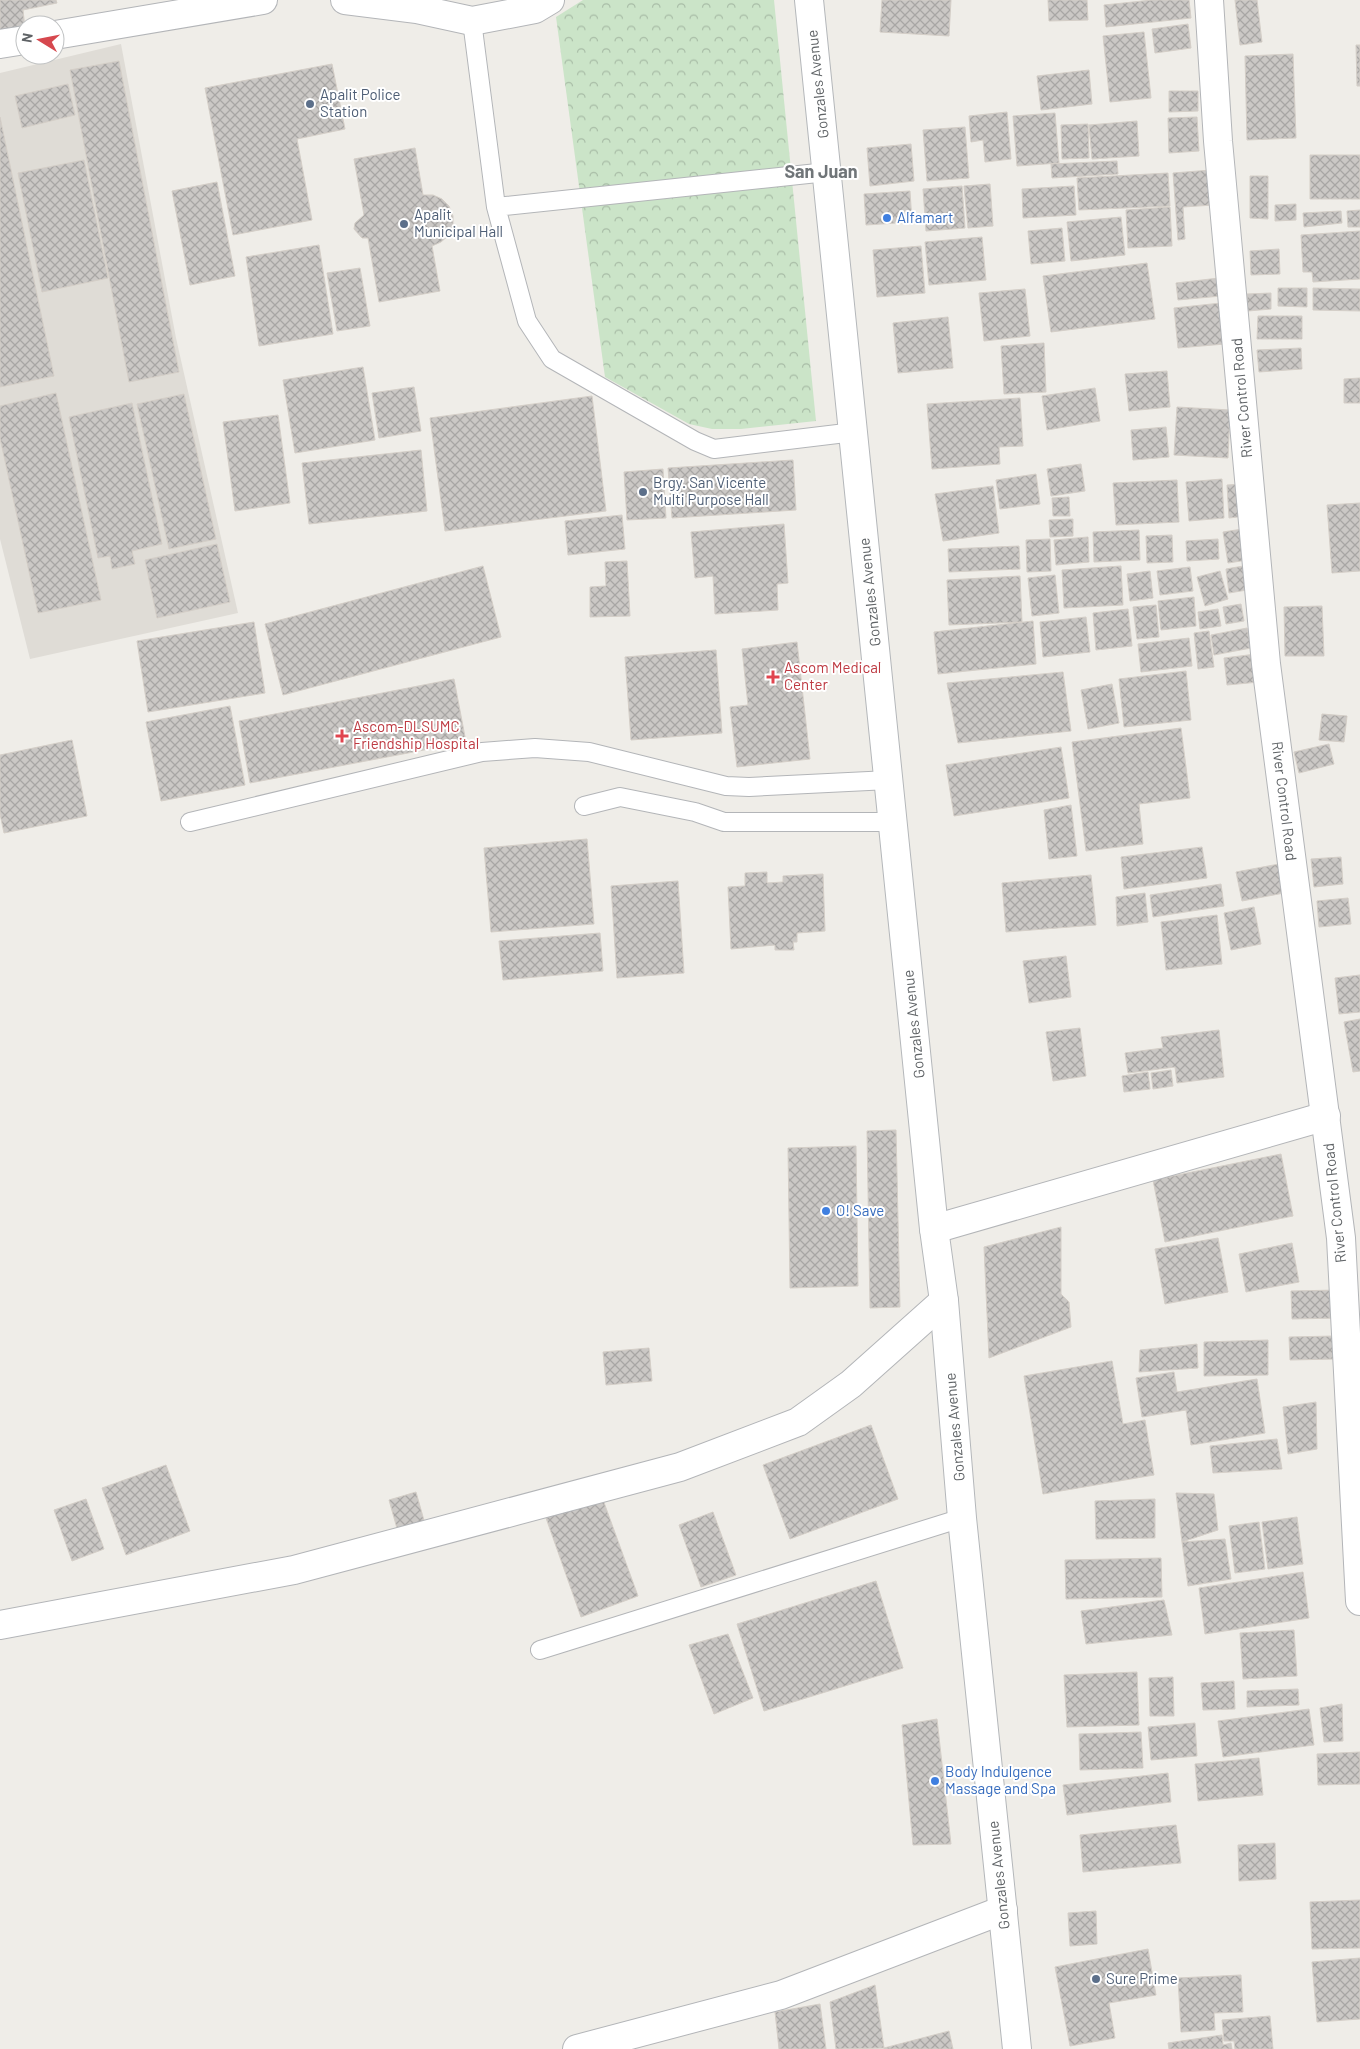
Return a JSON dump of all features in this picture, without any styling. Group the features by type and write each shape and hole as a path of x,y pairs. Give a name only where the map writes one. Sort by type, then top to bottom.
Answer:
{"street":[{"path":"65,33 263,0"},
{"path":"345,0 417,9 472,21 535,10 550,0"},
{"name":"Gonzales Avenue","path":"810,0 934,1229 944,1302 962,1518 1017,2049"},
{"name":"River Control Road","path":"1209,0 1218,141 1266,664 1341,1238 1360,1601"},
{"path":"0,44 15,42"},
{"path":"934,1229 1326,1116"},
{"path":"0,1625 294,1570 680,1467 798,1422 851,1384 944,1302"},
{"path":"577,2049 781,1995 1003,1910"}],"lane":[{"path":"472,21 496,207 527,321 552,359 695,441 714,449 854,432"},
{"path":"496,207 827,172"},
{"path":"190,822 482,752 535,748 589,752 726,786 750,787 889,780"},
{"path":"584,806 620,797 694,812 724,822 894,822"},
{"path":"540,1650 962,1518"}],"shaded area":[{"path":"121,44 176,338 238,613 30,659 0,539 0,73 33,65 65,65 65,57"}],"green space":[{"path":"583,0 774,0 816,421 741,429 712,429 689,424 605,377 556,17"}],"building":[{"path":"0,0 56,0 57,3 23,10 24,15 15,15 15,30 0,34"},
{"path":"882,0 951,0 949,36 880,32"},
{"path":"1048,0 1087,0 1088,20 1049,21"},
{"path":"1152,0 1189,0 1191,18 1106,27 1104,5"},
{"path":"1235,0 1257,0 1262,42 1240,45"},
{"path":"1188,24 1191,48 1155,53 1152,29"},
{"path":"1144,32 1151,98 1110,102 1103,36"},
{"path":"1356,45 1360,45 1360,86 1357,86"},
{"path":"1293,54 1296,138 1247,140 1245,56"},
{"path":"119,61 179,372 129,382 70,70"},
{"path":"332,64 345,129 297,139 312,220 233,235 205,88"},
{"path":"1089,70 1092,104 1041,110 1037,76"},
{"path":"68,84 75,115 22,128 15,96"},
{"path":"1169,91 1198,91 1198,111 1169,112"},
{"path":"1007,112 1011,159 985,162 983,140 971,142 969,116"},
{"path":"1055,113 1059,163 1017,166 1013,116"},
{"path":"0,117 54,376 0,387"},
{"path":"1197,117 1199,151 1169,153 1168,118"},
{"path":"1137,121 1139,156 1092,159 1089,125"},
{"path":"1088,124 1089,158 1062,159 1061,125"},
{"path":"965,127 969,178 927,181 923,130"},
{"path":"911,144 914,181 870,186 867,148"},
{"name":"Apalit Municipal Hall","path":"415,148 423,195 433,195 442,199 449,206 453,216 453,226 449,235 441,242 432,246 440,291 379,302 368,238 362,238 354,229 355,223 364,215 354,159"},
{"path":"1310,155 1360,155 1360,199 1310,199"},
{"path":"84,160 108,278 42,292 18,173"},
{"path":"1117,161 1118,174 1052,178 1051,164"},
{"path":"1211,170 1213,205 1183,207 1185,239 1178,240 1173,173"},
{"path":"1168,173 1170,206 1079,210 1077,178"},
{"path":"1250,176 1268,176 1268,219 1250,218"},
{"path":"217,182 235,276 190,285 172,191"},
{"path":"990,184 993,226 968,228 964,186"},
{"path":"962,186 965,228 926,231 923,189"},
{"path":"1074,186 1076,215 1023,218 1022,189"},
{"path":"910,191 912,222 866,225 864,194"},
{"path":"1296,204 1296,220 1275,221 1275,205"},
{"path":"1170,207 1172,246 1128,248 1126,210"},
{"path":"1360,210 1360,227 1348,227 1347,211"},
{"path":"1341,211 1342,223 1304,227 1303,213"},
{"path":"1121,217 1125,255 1071,261 1067,222"},
{"path":"1062,228 1065,261 1031,264 1028,231"},
{"path":"1360,231 1360,279 1313,282 1312,272 1303,272 1301,235"},
{"path":"982,237 986,280 929,285 925,242"},
{"path":"319,245 333,334 259,346 246,257"},
{"path":"921,246 925,293 877,297 873,250"},
{"path":"1279,249 1280,274 1251,275 1250,251"},
{"path":"1147,263 1155,319 1051,332 1043,276"},
{"path":"360,268 370,326 337,331 327,273"},
{"path":"1219,278 1221,296 1178,300 1176,283"},
{"path":"1278,288 1307,288 1307,307 1278,306"},
{"path":"1313,288 1360,289 1360,311 1313,310"},
{"path":"1025,289 1030,336 984,341 979,293"},
{"path":"1271,293 1271,309 1248,311 1247,294"},
{"path":"1221,303 1225,344 1178,348 1174,308"},
{"path":"1258,316 1302,316 1302,339 1257,339"},
{"path":"948,317 953,368 898,373 893,323"},
{"path":"1044,343 1046,392 1004,394 1001,346"},
{"path":"1301,348 1302,369 1259,372 1257,350"},
{"path":"363,367 375,440 295,453 283,380"},
{"path":"1167,371 1170,407 1129,411 1125,374"},
{"path":"1360,378 1360,403 1344,403 1344,379"},
{"path":"414,387 421,431 379,438 372,393"},
{"path":"1095,388 1100,421 1047,430 1042,396"},
{"path":"56,393 101,600 38,613 0,438 0,406"},
{"path":"184,394 216,539 169,549 137,404"},
{"path":"592,396 606,511 445,531 430,418"},
{"path":"1020,398 1023,446 999,447 1000,464 932,469 927,404"},
{"path":"132,403 162,544 132,551 135,564 112,569 110,556 98,558 69,417"},
{"path":"1177,407 1230,410 1228,458 1174,455"},
{"path":"278,415 290,503 235,511 223,422"},
{"path":"1166,427 1169,457 1133,460 1131,430"},
{"path":"421,450 427,511 309,524 302,463"},
{"path":"793,460 796,510 672,518 668,468"},
{"path":"1081,464 1085,491 1051,496 1047,469"},
{"path":"663,469 666,518 627,520 624,472"},
{"path":"1036,474 1040,504 1000,509 996,480"},
{"path":"1222,479 1224,518 1189,521 1186,482"},
{"path":"1177,480 1179,522 1116,525 1113,483"},
{"path":"1244,484 1246,516 1229,518 1227,485"},
{"path":"993,486 999,533 943,541 935,494"},
{"path":"1069,497 1070,516 1053,516 1052,498"},
{"path":"1360,503 1360,571 1332,573 1327,505"},
{"path":"622,515 625,549 568,555 565,521"},
{"path":"1073,519 1073,536 1050,537 1049,520"},
{"path":"784,524 788,583 777,584 778,610 715,614 713,576 695,578 691,532"},
{"path":"1249,528 1254,559 1228,563 1223,532"},
{"path":"1139,530 1140,560 1094,562 1093,532"},
{"path":"1172,535 1173,562 1147,563 1146,536"},
{"path":"1088,537 1089,562 1056,565 1054,540"},
{"path":"1050,539 1051,571 1027,572 1026,540"},
{"path":"1218,539 1219,559 1187,561 1186,541"},
{"path":"217,544 230,602 157,618 145,560"},
{"path":"1019,546 1020,569 949,572 948,549"},
{"path":"627,561 630,616 590,617 590,587 606,586 605,562"},
{"path":"1249,565 1253,589 1229,593 1226,569"},
{"path":"483,566 501,637 283,695 265,624"},
{"path":"1121,566 1123,605 1064,608 1062,570"},
{"path":"1190,567 1193,591 1160,595 1157,571"},
{"path":"1150,571 1153,598 1130,601 1127,574"},
{"path":"1220,571 1228,599 1205,606 1197,577"},
{"path":"1055,575 1059,613 1032,616 1028,578"},
{"path":"1020,576 1022,622 949,625 947,580"},
{"path":"1194,597 1196,626 1161,630 1158,601"},
{"path":"1241,604 1244,621 1226,624 1223,607"},
{"path":"1156,605 1159,637 1137,639 1133,607"},
{"path":"1322,606 1324,656 1285,656 1284,607"},
{"path":"1128,609 1132,646 1096,650 1093,613"},
{"path":"1218,609 1221,626 1200,629 1198,612"},
{"path":"1086,617 1090,652 1043,657 1040,622"},
{"path":"1033,621 1036,664 938,674 934,632"},
{"path":"254,622 265,693 148,712 137,641"},
{"path":"1247,628 1251,648 1214,655 1211,635"},
{"path":"1209,631 1214,667 1198,669 1194,633"},
{"path":"1189,638 1192,666 1141,672 1138,644"},
{"name":"Ascom Medical Center","path":"797,642 810,759 737,767 730,707 748,705 742,649"},
{"path":"716,650 722,733 631,740 625,657"},
{"path":"1256,654 1259,682 1227,685 1224,658"},
{"path":"1186,671 1191,720 1124,727 1119,679"},
{"path":"1063,672 1071,731 958,743 947,683"},
{"path":"454,679 466,742 250,783 239,721"},
{"path":"1112,684 1119,723 1088,729 1081,690"},
{"path":"230,706 245,785 161,801 146,722"},
{"path":"1322,714 1347,716 1344,742 1319,740"},
{"path":"1181,728 1190,798 1139,804 1143,844 1086,851 1072,742"},
{"path":"72,740 87,816 4,833 0,814 0,755"},
{"path":"1329,744 1334,764 1299,773 1294,752"},
{"path":"1061,747 1069,798 954,816 946,765"},
{"path":"1071,805 1077,856 1049,859 1044,810"},
{"path":"587,839 594,924 491,932 484,848"},
{"path":"1202,847 1207,878 1124,889 1121,857"},
{"path":"1341,857 1343,884 1314,887 1311,859"},
{"path":"1279,864 1284,893 1242,901 1236,872"},
{"path":"767,872 767,883 783,882 783,876 823,874 825,931 797,933 797,942 793,942 794,950 775,950 775,945 731,949 728,887 745,886 745,873"},
{"path":"1091,875 1096,925 1006,932 1002,883"},
{"path":"678,881 684,973 617,978 611,886"},
{"path":"1221,884 1224,906 1153,917 1150,895"},
{"path":"1145,893 1148,922 1117,926 1116,897"},
{"path":"1348,898 1351,924 1319,927 1317,901"},
{"path":"1254,907 1261,944 1231,950 1224,913"},
{"path":"1217,915 1222,964 1166,970 1161,922"},
{"path":"600,933 603,971 503,980 499,941"},
{"path":"1066,956 1071,997 1029,1003 1023,961"},
{"path":"1360,975 1360,1012 1339,1014 1335,978"},
{"path":"1360,1019 1360,1071 1353,1072 1344,1022"},
{"path":"1080,1028 1086,1076 1053,1081 1046,1032"},
{"path":"1219,1030 1224,1077 1177,1083 1175,1067 1128,1073 1125,1053 1163,1048 1161,1037"},
{"path":"1171,1070 1173,1086 1153,1089 1151,1073"},
{"path":"1148,1072 1150,1089 1124,1092 1122,1076"},
{"path":"896,1130 900,1307 870,1308 867,1131"},
{"path":"856,1146 858,1286 790,1288 788,1148"},
{"path":"1281,1154 1293,1216 1165,1242 1153,1180"},
{"path":"1061,1227 1061,1294 1069,1302 1071,1327 989,1358 984,1247"},
{"path":"1218,1238 1228,1292 1165,1304 1155,1249"},
{"path":"1292,1243 1299,1282 1246,1292 1239,1254"},
{"path":"1338,1290 1339,1318 1292,1319 1291,1291"},
{"path":"1335,1336 1335,1359 1290,1360 1289,1337"},
{"path":"1268,1340 1268,1375 1204,1376 1204,1342"},
{"path":"1197,1344 1198,1368 1139,1372 1140,1350"},
{"path":"649,1348 652,1381 606,1385 603,1352"},
{"path":"1112,1361 1123,1424 1145,1420 1154,1475 1043,1494 1024,1376"},
{"path":"1174,1372 1177,1392 1257,1379 1265,1433 1191,1445 1186,1410 1142,1417 1136,1378"},
{"path":"1316,1402 1317,1449 1288,1454 1283,1407"},
{"path":"871,1425 898,1499 790,1539 763,1465"},
{"path":"1277,1439 1282,1469 1213,1473 1210,1446"},
{"path":"166,1465 190,1531 126,1555 102,1488"},
{"path":"416,1492 425,1524 398,1532 389,1500"},
{"path":"1176,1493 1214,1494 1218,1530 1182,1542"},
{"path":"602,1497 638,1596 581,1617 546,1518"},
{"path":"86,1499 104,1549 72,1561 54,1510"},
{"path":"1155,1499 1155,1538 1096,1539 1095,1501"},
{"path":"713,1512 736,1575 701,1587 679,1525"},
{"path":"1297,1517 1303,1564 1268,1569 1262,1522"},
{"path":"1259,1522 1265,1569 1235,1573 1229,1526"},
{"path":"1225,1539 1231,1579 1188,1586 1182,1542"},
{"path":"1161,1558 1162,1597 1066,1599 1065,1560"},
{"path":"1303,1572 1309,1618 1205,1634 1199,1588"},
{"path":"876,1581 903,1668 764,1711 737,1624"},
{"path":"1164,1600 1172,1635 1086,1644 1081,1611"},
{"path":"1294,1630 1297,1676 1243,1679 1240,1633"},
{"path":"728,1634 753,1698 714,1714 689,1645"},
{"path":"1137,1672 1139,1725 1067,1727 1064,1675"},
{"path":"1173,1677 1174,1716 1150,1716 1149,1678"},
{"path":"1234,1681 1235,1709 1203,1710 1201,1683"},
{"path":"1298,1689 1299,1705 1247,1707 1247,1691"},
{"path":"1342,1704 1343,1741 1324,1742 1320,1708"},
{"path":"1309,1709 1314,1745 1223,1757 1218,1721"},
{"path":"937,1719 951,1844 913,1845 902,1725"},
{"path":"1195,1723 1197,1756 1151,1760 1148,1727"},
{"path":"1141,1732 1143,1768 1080,1770 1079,1734"},
{"path":"1360,1752 1360,1784 1318,1785 1317,1754"},
{"path":"1259,1758 1263,1795 1198,1801 1195,1764"},
{"path":"1168,1773 1171,1802 1067,1815 1063,1785"},
{"path":"1176,1825 1181,1863 1083,1872 1080,1835"},
{"path":"1275,1843 1276,1879 1239,1881 1238,1845"},
{"path":"1360,1900 1360,1948 1312,1949 1310,1902"},
{"path":"1096,1911 1097,1944 1070,1946 1068,1913"},
{"path":"1148,1949 1156,1995 1109,2003 1115,2038 1070,2046 1055,1967"},
{"path":"1360,1958 1360,2019 1317,2022 1312,1962"},
{"path":"1241,1975 1243,2012 1214,2013 1215,2030 1181,2032 1178,1978"},
{"path":"875,1985 884,2048 836,2049 830,2002"},
{"path":"820,2004 826,2049 779,2049 775,2012"},
{"path":"1270,2016 1273,2049 1235,2049 1234,2041 1224,2041 1222,2020"},
{"path":"949,2031 953,2049 884,2049 884,2048"},
{"path":"1222,2035 1223,2045 1231,2043 1232,2049 1169,2049 1168,2043"}],"place":[{"name":"Apalit Police Station","path":"310,104"},
{"name":"Alfamart","path":"887,218"},
{"name":"Apalit Municipal Hall","path":"404,224"},
{"name":"Brgy. San Vicente Multi Purpose Hall","path":"643,492"},
{"name":"Ascom Medical Center","path":"773,677"},
{"name":"Ascom-DLSUMC Friendship Hospital","path":"342,736"},
{"name":"O! Save","path":"826,1211"},
{"name":"Body Indulgence Massage and Spa","path":"935,1781"},
{"name":"Sure Prime","path":"1096,1979"}],"district":[{"name":"San Juan","path":"821,172"}]}
